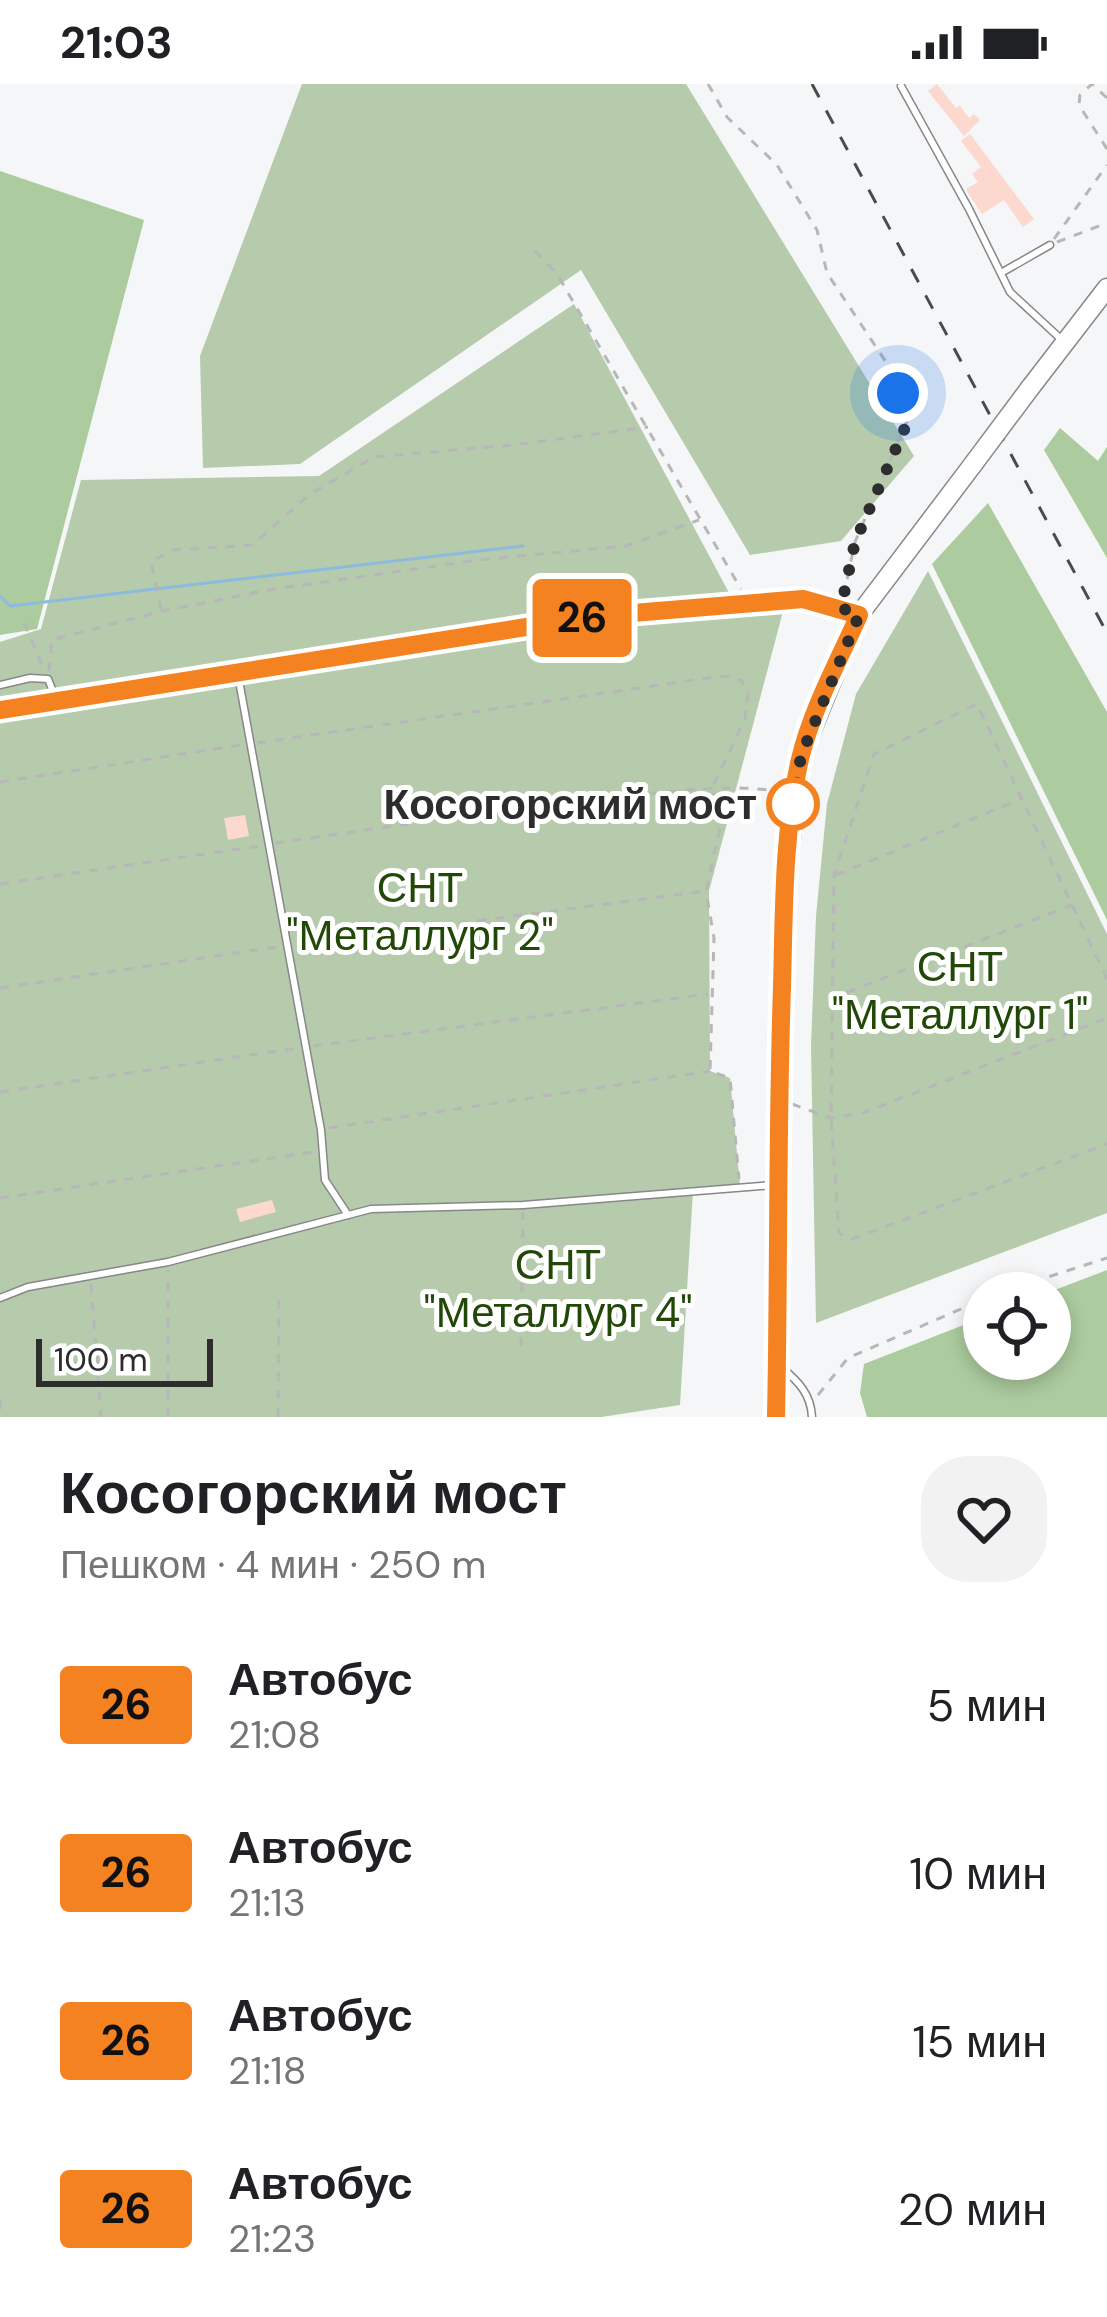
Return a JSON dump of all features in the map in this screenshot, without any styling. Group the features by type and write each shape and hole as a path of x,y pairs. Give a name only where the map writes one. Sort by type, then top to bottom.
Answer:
{"main road":[{"path":"777,1417 785,884 801,756 850,611 974,463 1107,288"}],"street":[{"path":"0,710 502,629 748,601 803,599 850,611"}],"lane":[{"path":"901,86 970,208 1010,292 1065,342"},
{"path":"1000,273 1050,245"},
{"path":"237,672 321,1130 325,1180 348,1215"},
{"path":"0,685 48,679 56,699"},
{"path":"0,1298 28,1287 168,1262 371,1209 523,1204 777,1185"},
{"path":"778,1364 812,1402 812,1417"}],"path":[{"path":"708,84 727,117 777,165 817,230 827,273 888,365 908,421 855,542 850,611"},
{"path":"1107,98 1092,84 1080,95 1079,105 1107,149"},
{"path":"1050,245 1107,165"},
{"path":"1050,245 1107,223"},
{"path":"535,251 557,274 748,601"},
{"path":"162,610 151,562 173,550 254,545 310,494 374,457 648,427"},
{"path":"48,679 52,640 162,610 478,560 626,546 698,520"},
{"path":"24,623 48,679"},
{"path":"0,782 732,676 742,681 748,695 745,719 712,788 720,827 706,891 714,938 710,1071"},
{"path":"1107,980 976,704 874,754 834,875 831,1118 839,1233 852,1239 1107,1144"},
{"path":"0,884 560,803 750,786 794,794"},
{"path":"834,875 1023,798"},
{"path":"0,988 706,891"},
{"path":"830,999 1074,904"},
{"path":"0,1092 710,993"},
{"path":"779,1099 831,1118 863,1113 1107,1018"},
{"path":"321,1130 710,1071 730,1078 740,1186"},
{"path":"0,1198 321,1151"},
{"path":"521,1346 523,1204"},
{"path":"1063,1272 1107,1258"},
{"path":"168,1262 168,1417"},
{"path":"91,1276 101,1417"},
{"path":"278,1417 279,1292"},
{"path":"812,1402 848,1358 963,1308"},
{"path":"0,1400 2,1417"}],"green space":[{"path":"302,84 686,84 914,456 841,541 750,555 581,270 300,464 203,468 200,356"},
{"path":"0,171 144,220 37,629 0,635"},
{"path":"574,304 734,602 786,600 709,891 710,1071 730,1078 740,1186 693,1191 680,1405 601,1417 0,1417 0,642 41,629 81,480 319,476"},
{"path":"1060,428 1098,461 1107,447 1107,558 1044,450"},
{"path":"988,503 1107,712 1107,920 932,564"},
{"name":"СНТ \"Металлург 1\"","path":"928,571 1107,934 1107,1213 816,1323 811,1046 827,804 856,694"},
{"path":"1107,1270 1107,1417 867,1417 860,1393 864,1364 963,1325 963,1380 1071,1380 1071,1284"}],"building":[{"path":"937,84 956,108 980,120 964,136 928,91"},
{"path":"970,134 1034,219 1023,227 1004,200 982,214 966,189 978,182 972,174 981,167 961,141"},
{"path":"245,815 249,836 228,840 224,818"},
{"path":"272,1200 276,1212 240,1222 236,1209"}],"waterway":[{"path":"0,596 10,606 523,546"}],"railway":[{"path":"812,84 1107,633"}],"bus line":[{"name":"26","path":"0,710 596,616 803,599 859,615 801,756 793,801 785,884 776,1417"}],"place":[{"name":"Косогорский мост","path":"793,804"}],"route":[{"path":"793,804 801,756 859,615 841,608 855,542 908,421 898,393"}],"park label":[{"name":"СНТ \"Металлург 2\"","path":"420,911"},
{"name":"СНТ \"Металлург 4\"","path":"558,1288"}]}
